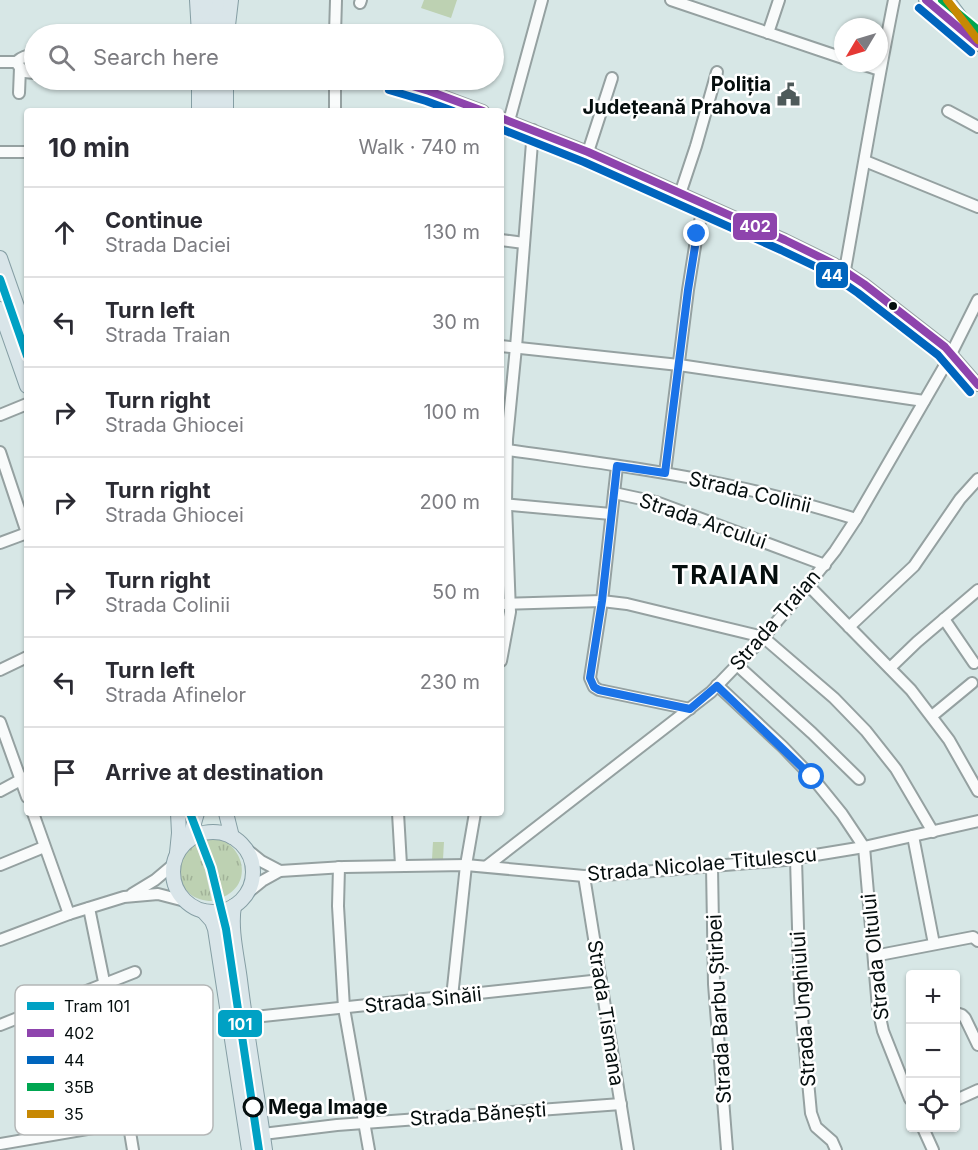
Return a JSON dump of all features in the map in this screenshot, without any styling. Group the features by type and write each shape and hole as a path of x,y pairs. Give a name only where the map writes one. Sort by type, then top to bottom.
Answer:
{"main road":[{"path":"197,0 198,24"},
{"path":"206,0 210,24"},
{"path":"214,24 220,0"},
{"path":"228,24 231,0"},
{"path":"926,0 978,42"},
{"path":"947,0 978,42"},
{"path":"199,90 199,108"},
{"path":"212,90 212,108"},
{"path":"226,90 226,108"},
{"path":"0,258 23,310"},
{"path":"0,309 24,377"},
{"path":"178,816 180,852"},
{"path":"188,816 173,874 175,884 186,901 197,908 219,911 234,906 246,894 252,879 251,863 245,848 203,816"},
{"path":"180,852 198,816"},
{"path":"219,816 225,835"},
{"path":"225,835 226,816"},
{"path":"180,852 201,834 225,835"},
{"path":"234,906 233,923 245,1018 266,1150"},
{"path":"203,910 215,929 249,1150"}],"street":[{"path":"335,24 336,0"},
{"path":"542,0 505,119 588,152 785,240 845,270 945,347 978,385"},
{"path":"671,0 834,55"},
{"path":"768,33 779,0"},
{"path":"888,30 894,0"},
{"path":"19,93 18,65 20,58 24,56"},
{"path":"0,62 18,65 24,71"},
{"path":"680,194 717,72"},
{"path":"845,270 880,72"},
{"path":"588,152 612,78"},
{"path":"335,90 335,108"},
{"path":"426,90 475,108"},
{"path":"948,111 978,127"},
{"path":"504,442 516,347 533,130"},
{"path":"0,152 24,152"},
{"path":"865,161 978,207"},
{"path":"665,473 692,262 704,205"},
{"path":"504,240 524,243"},
{"name":"Strada Traian","path":"487,866 690,709 717,686 763,637 825,565 856,519 951,353 978,300"},
{"path":"504,346 679,365 924,401"},
{"path":"0,415 24,405"},
{"name":"Strada Colinii","path":"504,450 665,473 728,485 856,519"},
{"path":"0,452 4,475 24,525"},
{"path":"617,466 602,601 590,678 594,687 599,690 690,709"},
{"path":"849,627 914,566 960,499 978,479"},
{"name":"Strada Arcului","path":"615,493 656,501 825,565"},
{"name":"Strada Arcului","path":"504,504 611,514"},
{"path":"0,543 24,534"},
{"path":"504,537 506,603 510,612 504,643"},
{"path":"808,585 911,690 954,747 978,791"},
{"path":"890,668 978,590"},
{"path":"506,603 602,601 627,604 763,637 834,698 873,738 896,769 933,832"},
{"path":"944,619 974,663"},
{"path":"0,670 24,658"},
{"path":"737,665 859,779"},
{"path":"932,716 972,683"},
{"path":"717,686 812,777 842,814 864,847"},
{"path":"0,722 2,734 24,778 0,791"},
{"path":"34,816 69,914"},
{"path":"398,816 401,865"},
{"path":"452,997 466,865 474,816"},
{"name":"Strada Nicolae Titulescu","path":"246,894 262,881 280,871 401,865 466,865 584,876 618,874 796,859 978,822"},
{"path":"913,836 934,944"},
{"path":"0,865 44,847"},
{"name":"Strada Oltului","path":"864,847 880,1020 906,1089"},
{"path":"245,848 261,861 280,871"},
{"path":"0,940 69,914 124,897 146,886 180,852"},
{"name":"Strada Unghiului","path":"796,859 800,996 811,1113 816,1127 832,1141 836,1150"},
{"path":"339,867 338,906 344,1008 369,1150"},
{"name":"Strada Barbu Știrbei","path":"712,867 714,984 727,1150"},
{"name":"Strada Tismana","path":"584,876 628,1150"},
{"path":"124,897 158,894 186,901"},
{"path":"89,908 104,984 135,972"},
{"path":"874,956 973,937 977,940"},
{"name":"Strada Sinăii","path":"245,1018 601,980"},
{"path":"960,1016 978,1045"},
{"path":"0,1025 15,1019"},
{"path":"960,1098 978,1090"},
{"name":"Strada Bănești","path":"263,1134 364,1123 621,1104"},
{"path":"925,1132 933,1150"},
{"path":"0,1144 52,1135"},
{"path":"130,1135 133,1150"}],"green space":[{"path":"424,0 457,0 451,18 421,8"},
{"path":"209,836 221,839 231,846 241,864 242,874 239,883 232,892 221,898 202,838"},
{"path":"194,841 205,870 212,901 200,899 191,894 184,887 180,878 180,859"},
{"path":"433,842 444,842 443,859 432,859"}],"tram line":[{"name":"101","path":"0,279 24,347"},
{"name":"101","path":"191,816 211,868 226,929 259,1150"}],"transit line":[{"name":"402","path":"926,0 978,44"},
{"name":"35B","path":"942,0 978,30"},
{"name":"35","path":"947,0 978,40"},
{"name":"44","path":"919,8 971,52"},
{"name":"44","path":"389,90 445,108"},
{"name":"402","path":"426,90 475,108"},
{"name":"402","path":"504,119 588,152 834,264 864,284 945,347 978,385"},
{"name":"44","path":"504,130 584,162 829,273 938,355 970,392"}],"place":[{"name":"Poliția Județeană Prahova","path":"789,95"},
{"name":"Mega Image","path":"253,1107"}],"district":[{"name":"TRAIAN","path":"726,575"}],"route":[{"path":"697,234 665,473 617,466 602,601 590,672 591,683 599,690 690,709 717,686 812,777"}]}
